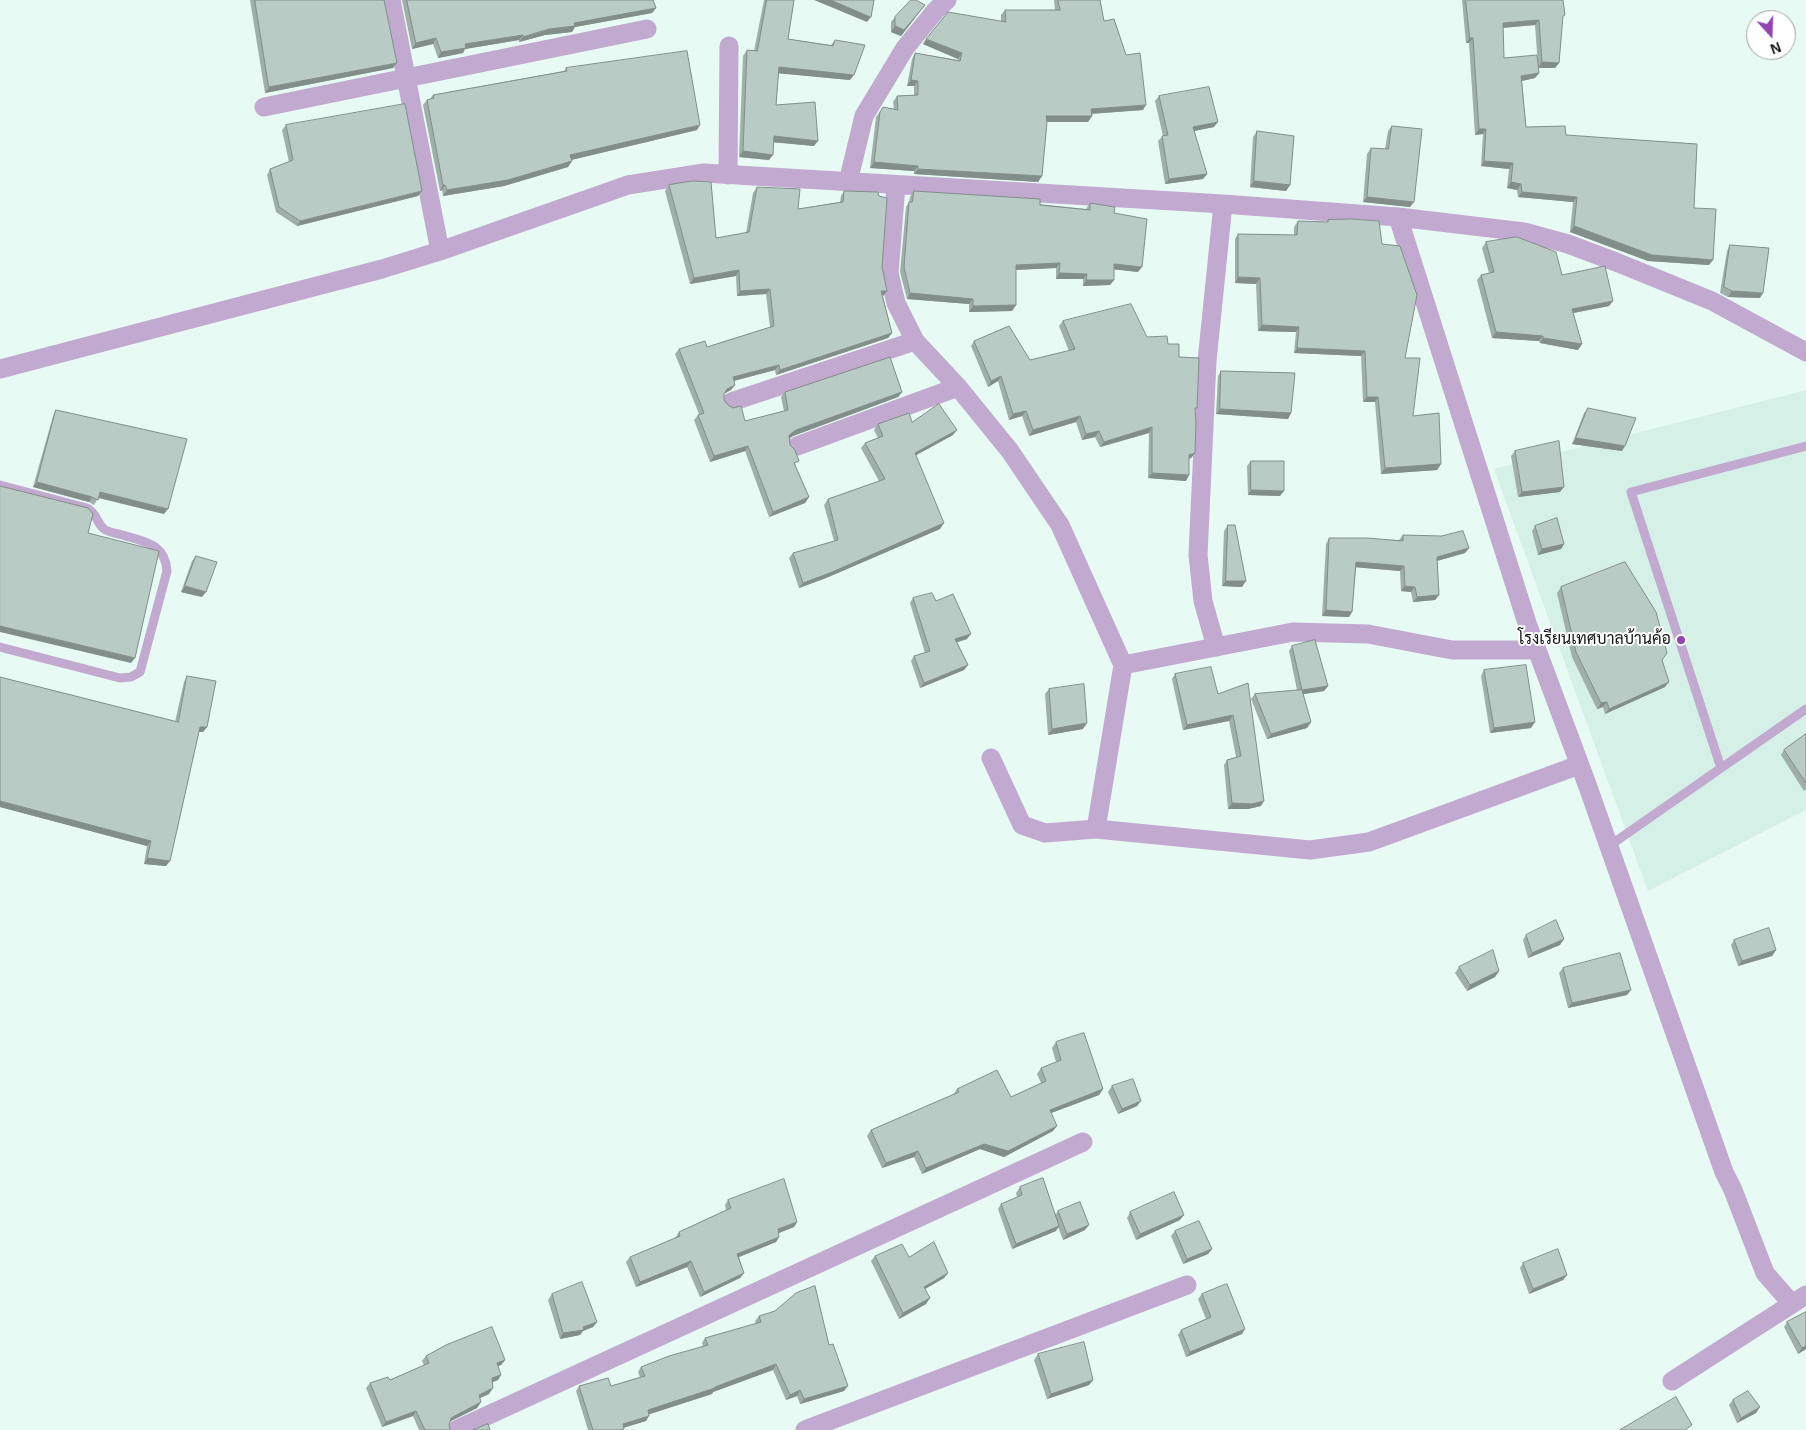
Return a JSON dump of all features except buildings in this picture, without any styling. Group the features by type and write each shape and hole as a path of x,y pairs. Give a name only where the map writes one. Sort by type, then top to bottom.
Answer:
{"street":[{"path":"391,0 440,251"},
{"path":"848,182 864,116 905,48 936,10 947,0"},
{"path":"264,107 647,29"},
{"path":"728,175 729,46"},
{"path":"0,369 382,269 440,251 628,185 704,173 1223,204 1398,217 1524,232 1568,244 1712,301 1806,352"},
{"path":"896,185 889,273 896,303 915,341 958,387 1010,451 1060,526 1123,665 1096,829"},
{"path":"1216,647 1203,601 1198,555 1206,361 1223,204"},
{"path":"1398,217 1527,623 1609,846 1724,1172 1733,1190 1765,1273 1799,1300 1672,1381"},
{"path":"731,402 915,341"},
{"path":"797,446 958,387"},
{"path":"1123,665 1293,632 1368,634 1452,650 1537,650"},
{"path":"991,758 1022,825 1045,833 1096,829 1310,850 1369,842 1579,765"},
{"path":"456,1430 1083,1142"},
{"path":"805,1430 1187,1285"}],"lane":[{"path":"1721,768 1630,492 1806,446"},
{"path":"0,485 87,508 93,511 105,530 153,545 161,550 167,560 167,571 140,672 131,677 120,678 0,647"},
{"path":"1609,846 1806,709"}],"shaded area":[{"name":"โรงเรียนเทศบาลบ้านค้อ","path":"1806,390 1806,810 1648,891 1494,469"}],"place":[{"name":"โรงเรียนเทศบาลบ้านค้อ","path":"1681,640"}]}
